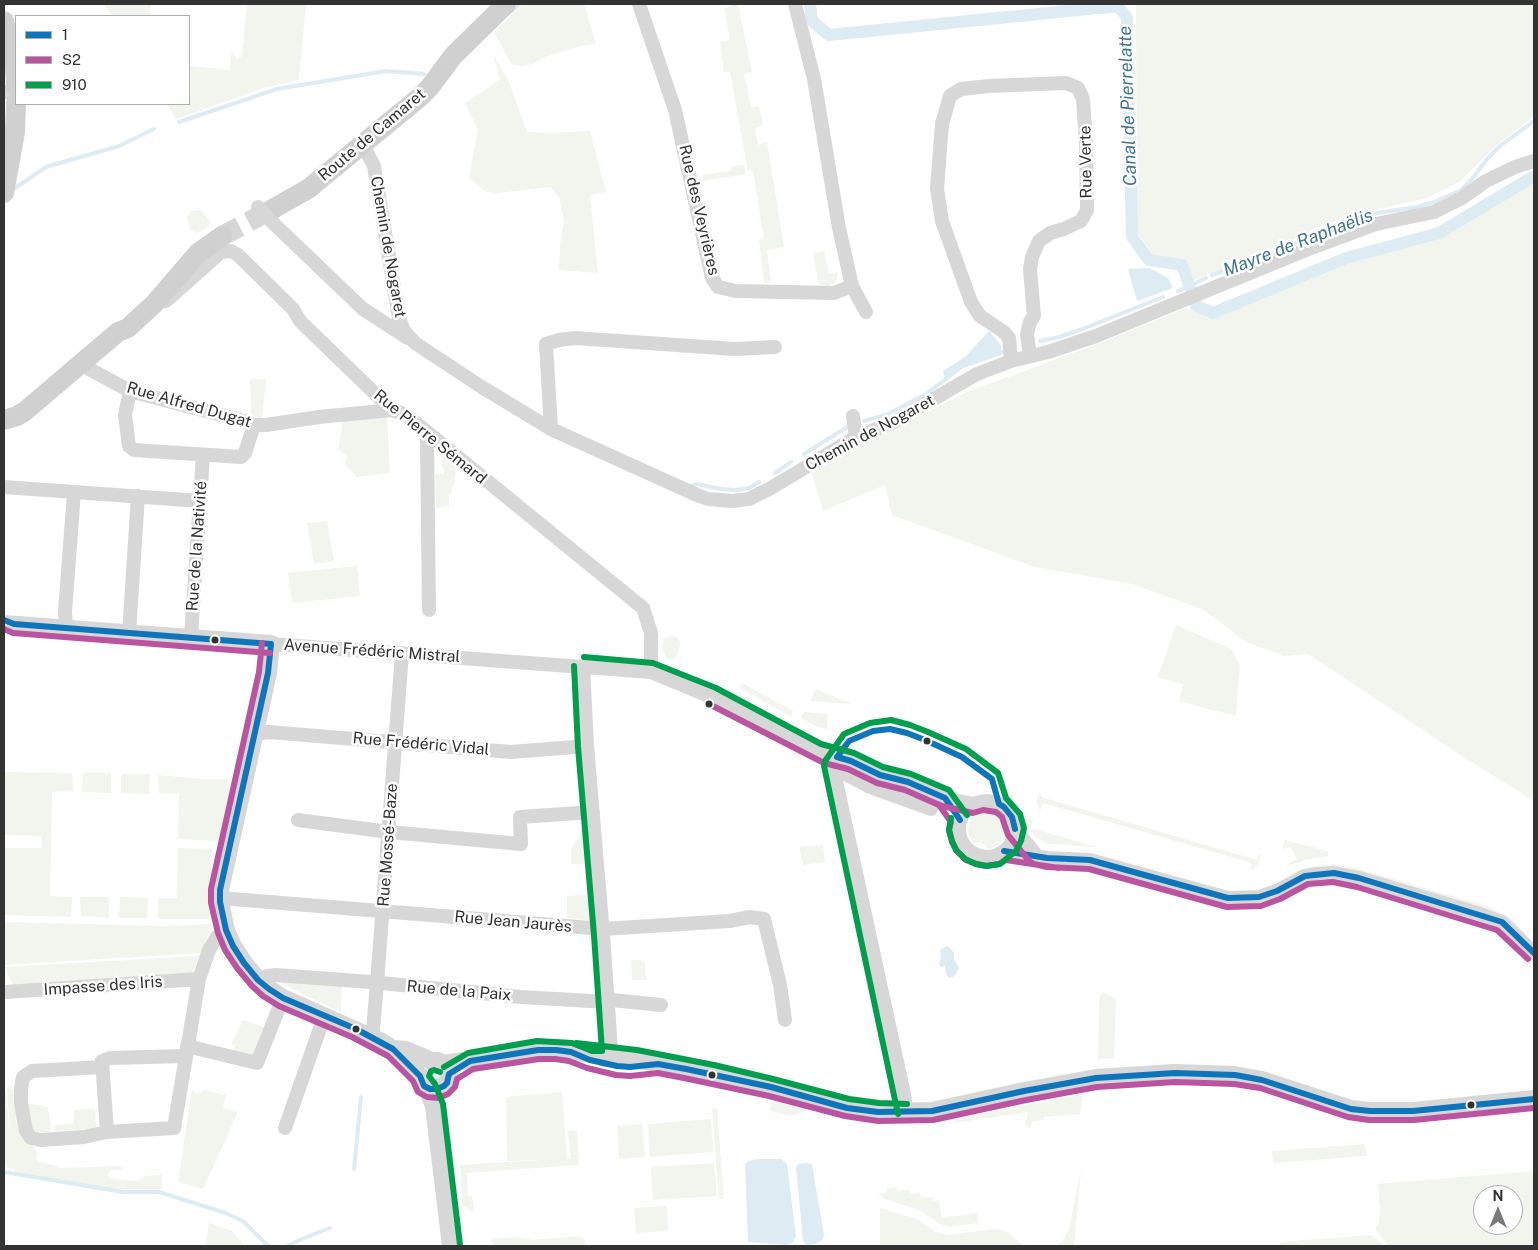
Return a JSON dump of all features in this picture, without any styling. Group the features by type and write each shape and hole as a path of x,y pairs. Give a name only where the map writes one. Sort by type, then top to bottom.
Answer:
{"main road":[{"name":"Route de Camaret","path":"266,213 308,188 363,145 425,92 453,56 506,4"},
{"path":"4,22 15,68"},
{"path":"4,193 15,132 16,105"},
{"path":"4,433 4,421 24,412 125,337 128,328 155,303 198,254 222,236"},
{"path":"4,433 31,415 84,366"}],"street":[{"name":"Rue des Veyrières","path":"639,4 675,110 712,278 718,287 736,291 834,293 852,286"},
{"path":"795,4 814,79 839,228 852,286 866,312"},
{"name":"Rue Verte","path":"1011,361 1009,338 1004,332 980,316 971,302 942,221 937,189 942,124 950,96 961,89 1066,83 1078,88 1083,98 1087,210 1081,221 1050,233 1039,241 1032,257 1030,269 1034,316 1030,322 1027,334 1030,356"},
{"name":"Chemin de Nogaret","path":"363,145 374,166 398,318 404,331 414,343 550,429 697,495 708,499 732,501 749,499 771,488 856,437 894,422 976,374 1011,361 1096,336 1314,247 1376,224 1434,212 1462,198 1486,181 1515,167 1534,161"},
{"path":"266,213 363,309 414,343"},
{"name":"Rue Pierre Sémard","path":"155,303 167,300 221,252 235,252 293,309 300,321 392,410 405,414 643,608 651,633 651,672"},
{"path":"550,429 546,344 575,338 735,349 775,347"},
{"name":"Rue Alfred Dugat","path":"84,366 130,391 254,425 392,410"},
{"path":"130,391 125,415 129,446 134,450 243,456 254,425"},
{"path":"853,416 856,437"},
{"path":"428,434 429,610"},
{"name":"Rue de la Nativité","path":"191,637 203,455"},
{"path":"4,487 200,501"},
{"path":"66,628 65,612 74,492"},
{"path":"129,633 138,496"},
{"name":"Avenue Frédéric Mistral","path":"7,622 129,633 651,672 713,696 818,752 851,761 945,798 974,804"},
{"path":"271,644 268,673 228,851 220,898 226,930 233,946 258,980 283,998 370,1036 393,1049 406,1050 435,1075 435,1113 452,1246"},
{"name":"Rue Mossé-Baze","path":"370,1036 373,1030 377,983 402,653"},
{"path":"582,666 611,1056"},
{"name":"Rue Frédéric Vidal","path":"255,734 269,732 512,752 587,746"},
{"path":"838,757 833,764 834,773 907,1113"},
{"path":"834,773 844,773 870,788 931,809"},
{"path":"945,798 960,820"},
{"path":"991,801 1004,807 1012,817 1015,830 1014,838 1004,851 996,856 978,856 970,852 960,838 958,829 960,820 963,813 974,804 991,801"},
{"path":"298,820 389,832 521,844 520,817 593,812"},
{"path":"1015,830 1037,856"},
{"path":"1004,851 1047,858 1090,860 1228,898 1260,897 1277,891 1305,876 1334,873 1359,878 1502,922 1534,953"},
{"name":"Rue Jean Jaurès","path":"220,898 603,929 729,921 750,917 764,919 780,985 785,1020"},
{"path":"102,1067 32,1071 23,1078 20,1089 21,1104 26,1130 31,1138 41,1140 84,1137 107,1132 174,1128 199,979 209,950 217,937 226,930"},
{"name":"Rue de la Paix","path":"258,980 276,975 521,997 608,1002 612,1000 661,1005"},
{"name":"Impasse des Iris","path":"6,992 199,979"},
{"path":"107,1132 102,1061 110,1058 186,1051 256,1063 283,998"},
{"path":"285,1128 324,1016"},
{"path":"435,1075 470,1060 538,1050 611,1056 686,1069 771,1087 847,1108 878,1112 907,1113 932,1110 1096,1078 1175,1073 1235,1075 1262,1080 1351,1108 1370,1110 1413,1110 1534,1100"},
{"path":"571,1052 590,1060 630,1067 658,1064"},
{"path":"590,1060 608,1059 611,1056"}],"shaded area":[{"path":"104,4 151,4 150,15 111,15"},
{"path":"247,4 306,4 299,80 266,87 176,119 168,105 190,105 190,66 230,70 231,52 237,59 242,56"},
{"path":"523,4 584,4 596,44 584,45 545,57 532,64 521,66 511,64 494,32"},
{"path":"738,4 752,72 744,74 751,107 759,106 763,125 755,128 758,145 767,142 784,247 767,250 771,283 764,283 759,240 764,238 753,171 748,171 730,72 724,72 720,42 730,40 724,8"},
{"path":"1136,4 1534,4 1534,116 1498,144 1460,181 1427,198 1374,210 1323,225 1287,243 1192,281 1186,262 1153,255 1137,232"},
{"path":"493,54 509,82 527,132 590,131 606,192 590,195 598,273 559,270 560,245 564,221 559,197 550,187 497,193 486,192 469,178 478,130 465,103 500,80"},
{"path":"744,165 746,174 703,181 702,175 731,171 730,167"},
{"path":"1530,183 1534,183 1534,801 1454,751 1308,654 1285,656 1248,643 1202,609 1132,584 1035,567 892,515 885,485 823,511 811,471 856,445 892,430 965,393 1105,341 1186,308 1212,319 1349,260 1442,236"},
{"path":"192,211 202,211 211,223 197,233 190,230 187,217"},
{"path":"824,251 829,274 838,272 837,280 829,286 819,285 813,253"},
{"path":"1149,268 1168,278 1173,288 1137,301 1128,269"},
{"path":"989,331 1001,345 1001,351 961,365 945,379 943,371 966,356"},
{"path":"250,379 266,379 262,419 251,415"},
{"path":"387,417 390,473 357,477 345,464 348,455 338,450 343,420"},
{"path":"442,455 456,466 454,487 452,487 452,493 449,494 449,506 437,508 435,474 444,474 444,468 441,466"},
{"path":"327,521 334,561 314,564 307,523"},
{"path":"357,566 360,596 292,603 288,573"},
{"path":"1176,625 1231,649 1240,665 1236,716 1179,701 1183,684 1158,677"},
{"path":"669,636 676,637 681,642 676,658 670,660 666,657 662,648 663,639"},
{"path":"742,683 793,711 791,717 740,688"},
{"path":"816,689 852,704 810,701"},
{"path":"804,712 828,714 827,729 816,726 801,718"},
{"path":"4,772 72,773 73,791 52,792 50,896 72,897 71,917 4,915 4,848 42,848 42,836 4,835"},
{"path":"83,773 111,773 111,793 82,792"},
{"path":"121,774 150,774 149,794 121,793"},
{"path":"158,775 201,779 227,779 232,794 224,827 224,837 219,841 178,839 179,794 159,793"},
{"path":"1039,793 1041,793 1041,797 1257,860 1259,854 1261,855 1258,865 1250,869 1252,863 1043,803 1040,811 1036,801"},
{"path":"982,811 993,812 998,815 1004,824 1005,830 1002,841 989,849 986,845 978,842 973,844 968,832 969,822 972,817"},
{"path":"1027,818 1033,819 1031,828 1097,847 1048,844 1037,838 1029,827"},
{"path":"587,824 589,824 592,864 571,864 571,849"},
{"path":"1285,840 1328,851 1328,856 1289,865 1289,863 1297,859 1291,847 1282,849"},
{"path":"823,845 825,862 803,865 799,847"},
{"path":"178,848 212,849 209,919 158,919 158,898 177,898"},
{"path":"1334,864 1359,869 1487,906 1512,919 1525,933 1523,935 1363,873 1297,874 1296,871"},
{"path":"592,894 596,918 592,921 567,918 567,896"},
{"path":"80,897 109,897 109,918 81,916"},
{"path":"120,897 148,898 147,918 119,918"},
{"path":"4,922 166,926 212,924 201,953 4,965"},
{"path":"948,946 954,952 954,959 959,968 954,977 949,978 946,974 945,966 941,967 939,963 941,957 940,950"},
{"path":"199,956 193,974 13,986 5,967"},
{"path":"631,960 641,960 645,963 646,980 632,980"},
{"path":"281,980 342,985 341,1012 284,985"},
{"path":"1103,992 1116,999 1114,1058 1098,1059 1099,997"},
{"path":"243,1020 267,1028 253,1058 233,1051 236,1045 231,1044"},
{"path":"4,1074 11,1145 7,1088 16,1089 25,1135 37,1152 36,1160 57,1166 58,1168 121,1166 123,1170 112,1170 108,1174 109,1178 113,1179 137,1181 145,1176 162,1175 162,1189 119,1189 72,1184 14,1173 14,1169 4,1167"},
{"path":"192,1090 198,1094 205,1090 226,1095 223,1108 238,1112 203,1189 178,1182"},
{"path":"562,1092 567,1159 571,1159 568,1131 577,1130 579,1165 467,1173 468,1196 472,1196 474,1208 472,1212 462,1205 460,1165 540,1160 507,1161 506,1097"},
{"path":"1083,1094 1080,1114 1044,1117 1043,1120 1033,1121 1030,1128 1025,1126 1028,1112 955,1123 954,1119"},
{"path":"779,1097 805,1104 804,1112 790,1116 770,1111 771,1102"},
{"path":"25,1103 48,1107 51,1132 39,1132 37,1136 34,1136"},
{"path":"717,1108 724,1199 719,1199 712,1109"},
{"path":"95,1109 95,1129 55,1131 55,1125 74,1124 74,1110"},
{"path":"711,1119 713,1152 650,1157 648,1124"},
{"path":"642,1124 645,1157 619,1159 617,1126"},
{"path":"1365,1144 1367,1156 1273,1163 1272,1151"},
{"path":"757,1159 781,1159 787,1164 796,1237 792,1243 786,1245 748,1242 745,1164"},
{"path":"714,1163 717,1196 653,1200 651,1167"},
{"path":"798,1164 812,1164 824,1235 822,1240 816,1244 806,1245 803,1241 796,1167"},
{"path":"1081,1170 1074,1246 1055,1246 1064,1239 1069,1229"},
{"path":"1534,1171 1534,1246 1388,1246 1375,1229 1379,1222 1378,1184"},
{"path":"896,1187 898,1191 909,1190 910,1194 920,1193 921,1198 933,1197 933,1201 939,1200 942,1218 977,1213 978,1223 949,1227 940,1224 919,1210 885,1199 878,1193 885,1193 888,1188"},
{"path":"667,1206 668,1231 636,1233 634,1208"},
{"path":"880,1208 918,1220 935,1232 948,1235 995,1229 1002,1230 1027,1246 880,1246"},
{"path":"209,1223 232,1231 245,1246 205,1246"},
{"path":"1372,1235 1384,1246 1280,1246 1280,1242"},
{"path":"580,1236 584,1239 586,1246 511,1246 494,1245 490,1242 492,1239 520,1237 532,1240"}],"waterway":[{"path":"512,11 519,4"},
{"name":"Canal de Pierrelatte","path":"810,4 812,21 829,35 1118,6 1127,18 1132,237 1149,260 1182,265 1192,293"},
{"path":"179,122 277,89 386,71 424,74"},
{"name":"Mayre de Raphaëlis","path":"1212,275 1266,256 1326,229 1377,213 1417,207 1461,190 1501,145 1534,121"},
{"path":"15,188 46,167 119,146 154,129"},
{"name":"Canal de Pierrelatte","path":"1195,302 1196,306 1213,313 1346,258 1439,233 1534,177"},
{"name":"Mayre de Raphaëlis","path":"1178,291 1206,278"},
{"name":"Mayre de Raphaëlis","path":"1040,341 1080,330 1163,297"},
{"name":"Mayre de Raphaëlis","path":"864,421 888,414 926,394 963,366 1003,352"},
{"name":"Mayre de Raphaëlis","path":"804,454 849,426"},
{"name":"Mayre de Raphaëlis","path":"775,473 791,462"},
{"name":"Mayre de Raphaëlis","path":"691,486 696,484 737,490 749,488 759,482"},
{"path":"354,1169 361,1097"},
{"path":"4,1172 123,1192 159,1192 226,1213 243,1221 270,1246"},
{"path":"287,1246 330,1228"}],"tunnel":[{"path":"222,236 269,211"}],"transit line":[{"name":"1","path":"4,620 14,624 271,644"},
{"name":"S2","path":"4,629 13,633 270,653"},
{"name":"S2","path":"262,643 259,672 211,889 211,903 218,933 225,950 237,968 263,996 279,1006 352,1037 388,1056 413,1081 418,1092 427,1097 439,1098 448,1094 455,1087 457,1079 473,1069 539,1059 555,1059 569,1061 587,1068 616,1075 630,1076 658,1073 769,1096 845,1116 878,1121 933,1120 1097,1087 1175,1082 1234,1084 1260,1088 1348,1117 1369,1120 1414,1120 1534,1108"},
{"name":"1","path":"271,644 268,673 220,890 220,902 226,930 233,946 244,963 258,980 269,989 283,998 356,1029 393,1049 420,1076 424,1086 430,1089 444,1086 447,1083 449,1074 470,1061 538,1050 556,1050 571,1052 590,1060 617,1066 630,1067 658,1064 686,1069 771,1087 847,1108 878,1112 932,1111 1096,1078 1175,1073 1235,1075 1262,1080 1351,1109 1370,1111 1413,1111 1534,1099"},
{"name":"910","path":"584,657 653,663 716,688 821,744 854,753 883,767 911,774 949,790 967,815"},
{"name":"910","path":"444,1067 468,1053 537,1041 572,1043 592,1051 602,1051 578,747 574,666"},
{"name":"S2","path":"709,704 824,763 848,769 877,783 905,790 942,806 973,813 983,810 996,812 1002,817 1008,835 1030,862 1034,864 1047,867 1089,869 1227,907 1261,906 1280,899 1308,884 1333,882 1357,887 1497,930 1528,959"},
{"name":"910","path":"898,1114 824,766 825,761 844,734 870,723 891,720 910,725 966,749 998,773 1006,798 1020,814 1024,828 1016,851 1000,864 987,866 965,859 956,850 949,830 951,818"},
{"name":"1","path":"837,757 849,741 873,731 890,729 925,740 962,757 992,779 999,804 1012,817 1015,829"},
{"name":"1","path":"837,757 851,761 880,775 908,782 945,798 960,820"},
{"name":"S2","path":"916,795 939,805 951,822 949,830 952,842 957,851 966,860 986,866 999,864 1006,860 1059,868"},
{"name":"1","path":"1004,851 1047,858 1090,860 1228,898 1259,897 1277,891 1305,876 1334,873 1359,878 1502,922 1534,953"},
{"name":"910","path":"576,1043 637,1050 714,1065 849,1099 907,1104"},
{"name":"910","path":"440,1072 431,1071 429,1076 435,1084 443,1104 460,1245"}]}
